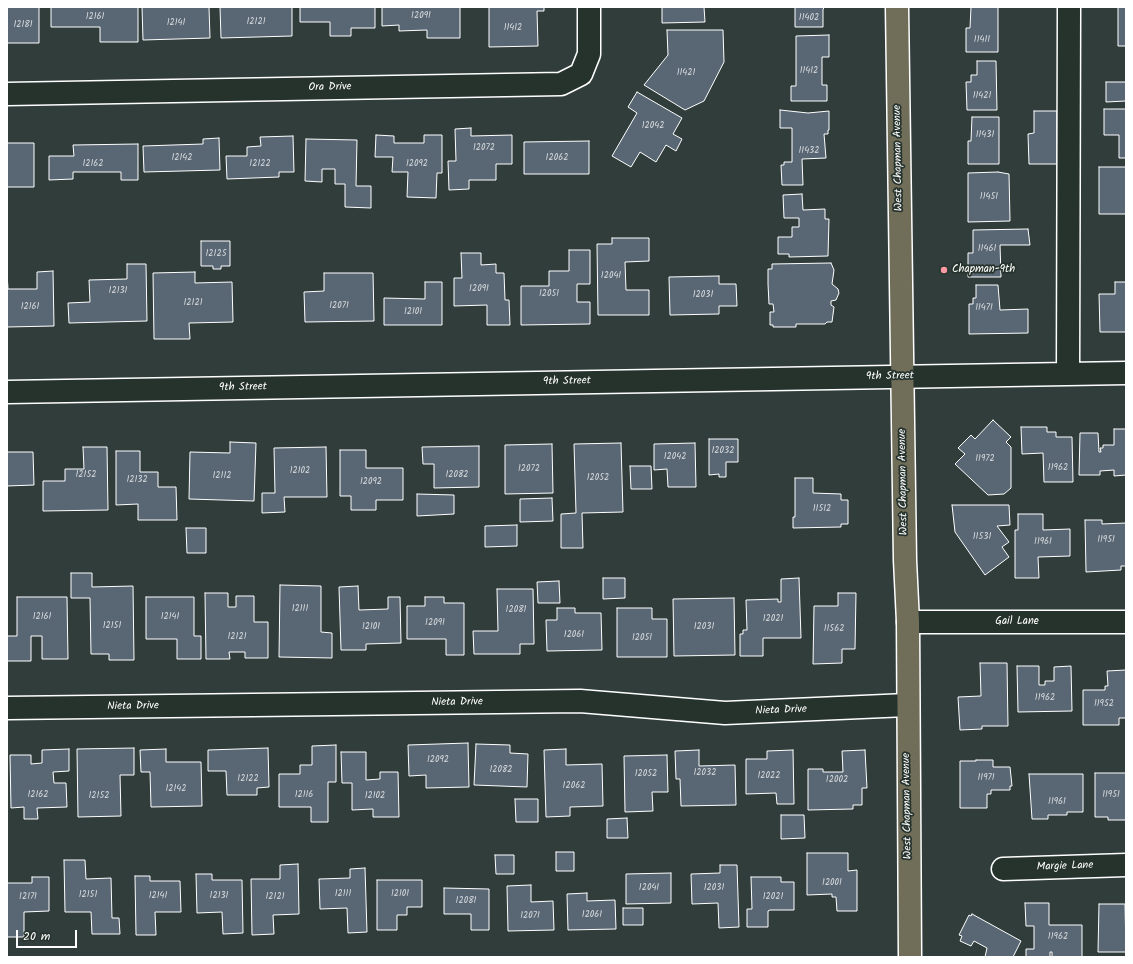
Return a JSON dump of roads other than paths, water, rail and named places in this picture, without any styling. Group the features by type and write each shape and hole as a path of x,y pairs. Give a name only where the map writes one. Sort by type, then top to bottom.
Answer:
{"main road":[{"name":"West Chapman Avenue","path":"897,7 905,560 908,622 907,705 910,957"}],"street":[{"name":"Ora Drive","path":"7,94 561,84 581,74 589,54 589,7"},
{"path":"1068,374 1069,7"},
{"name":"9th Street","path":"7,392 1126,373"},
{"name":"Gail Lane","path":"908,622 1126,622"},
{"name":"Nieta Drive","path":"7,708 580,701 725,713 907,705"},
{"name":"Margie Lane","path":"1003,869 1126,865"}],"place":[{"name":"Chapman-9th","path":"944,270"}]}
